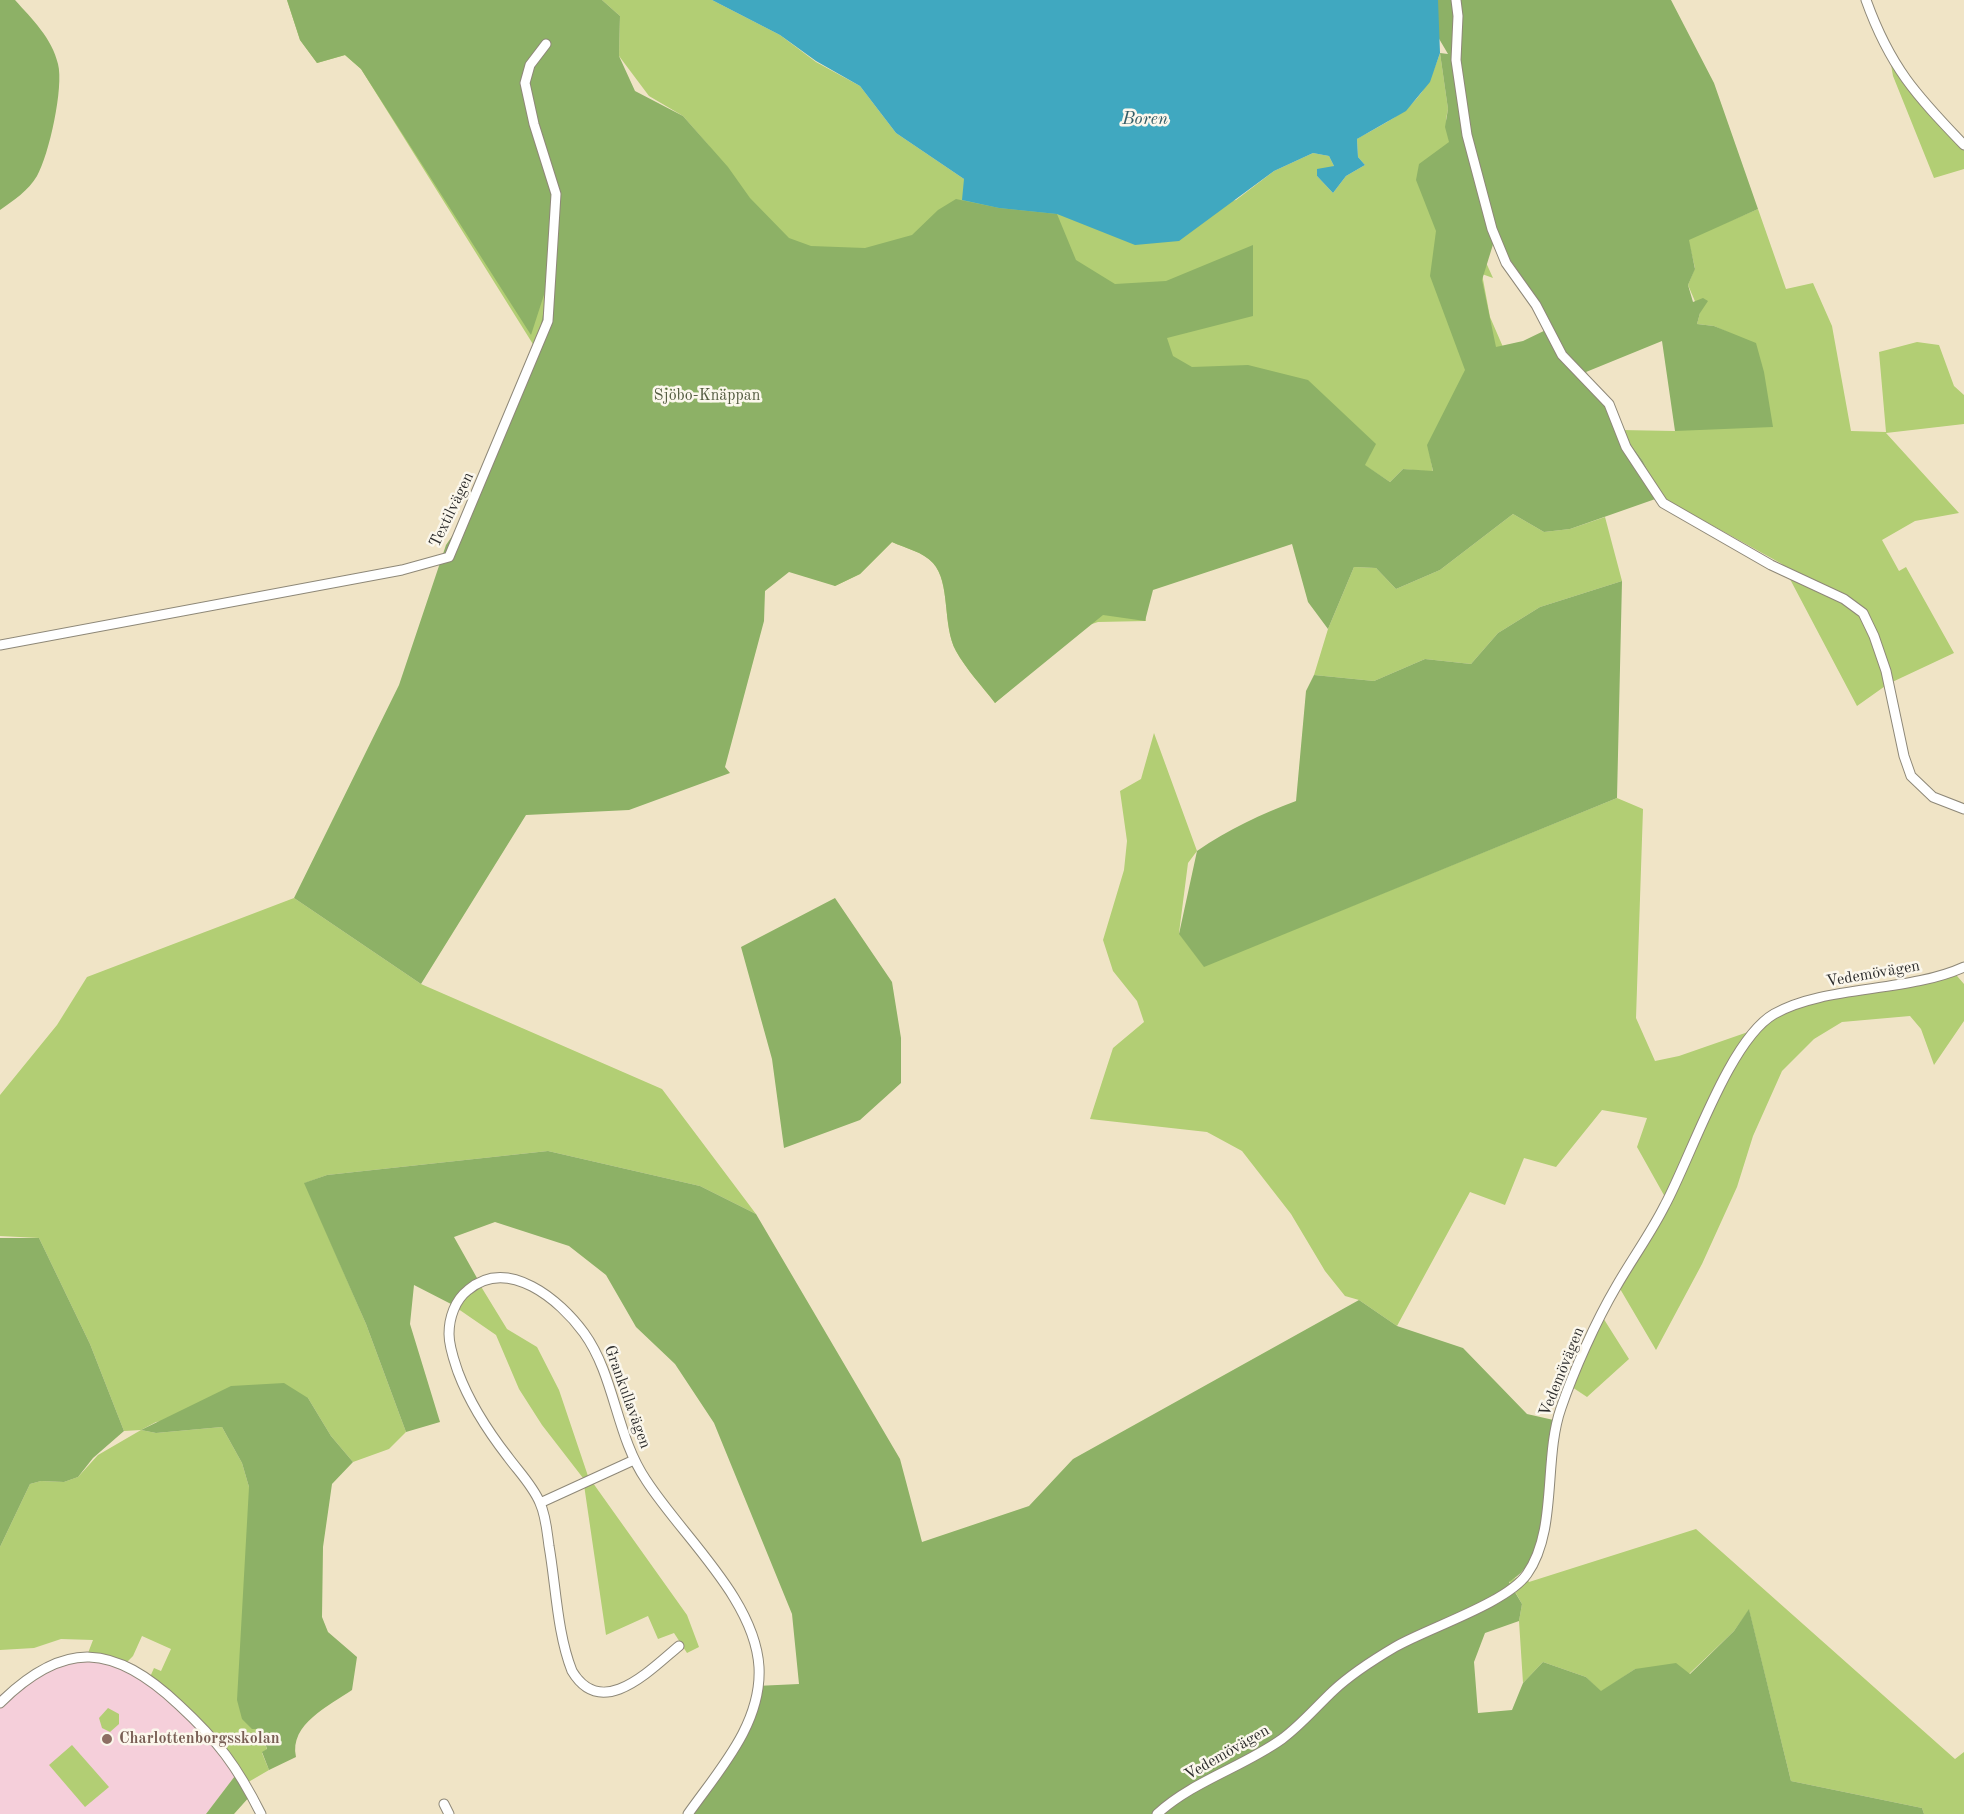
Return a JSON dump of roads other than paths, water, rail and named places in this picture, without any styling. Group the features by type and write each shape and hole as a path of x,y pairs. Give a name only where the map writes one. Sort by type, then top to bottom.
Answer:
{"street":[{"path":"1456,0 1458,16 1456,60 1467,135 1492,229 1506,263 1536,305 1562,355 1609,404 1626,447 1663,503 1771,565 1844,599 1863,613 1875,636 1886,671 1904,756 1911,776 1933,797 1964,809"},
{"path":"1866,0 1886,49 1904,79 1964,145"},
{"name":"Textilvägen","path":"0,645 402,570 449,557 548,321 556,194 534,124 525,83 530,65 546,44"},
{"name":"Vedemövägen","path":"1157,1814 1193,1789 1283,1738 1362,1667 1397,1646 1501,1595 1515,1587 1528,1573 1536,1560 1543,1536 1552,1445 1556,1425 1569,1388 1614,1290 1664,1208 1731,1066 1756,1028 1775,1013 1803,1003 1931,979 1964,967"},
{"name":"Grankullavägen","path":"679,1646 621,1691 597,1691 578,1680 569,1664 540,1503 476,1412 452,1353 449,1331 454,1310 465,1292 481,1282 502,1277 523,1282 551,1299 575,1322 590,1343 634,1460 646,1481 740,1606 749,1626 758,1657 758,1693 747,1726 688,1814"},
{"path":"540,1503 634,1460"},
{"path":"0,1703 39,1670 65,1660 92,1657 131,1667 154,1682 219,1744 240,1774 261,1814"},
{"path":"444,1804 449,1814"}],"water":[{"name":"Boren","path":"712,0 1438,0 1440,53 1430,82 1406,111 1357,139 1358,157 1365,165 1346,176 1333,193 1317,176 1317,169 1334,166 1329,156 1313,153 1274,171 1179,241 1135,245 1057,214 999,208 962,200 964,179 896,133 860,86 816,61 780,35"}],"place":[{"name":"Charlottenborgsskolan","path":"107,1739"}],"park label":[{"name":"Sjöbo-Knäppan","path":"707,396"}]}
